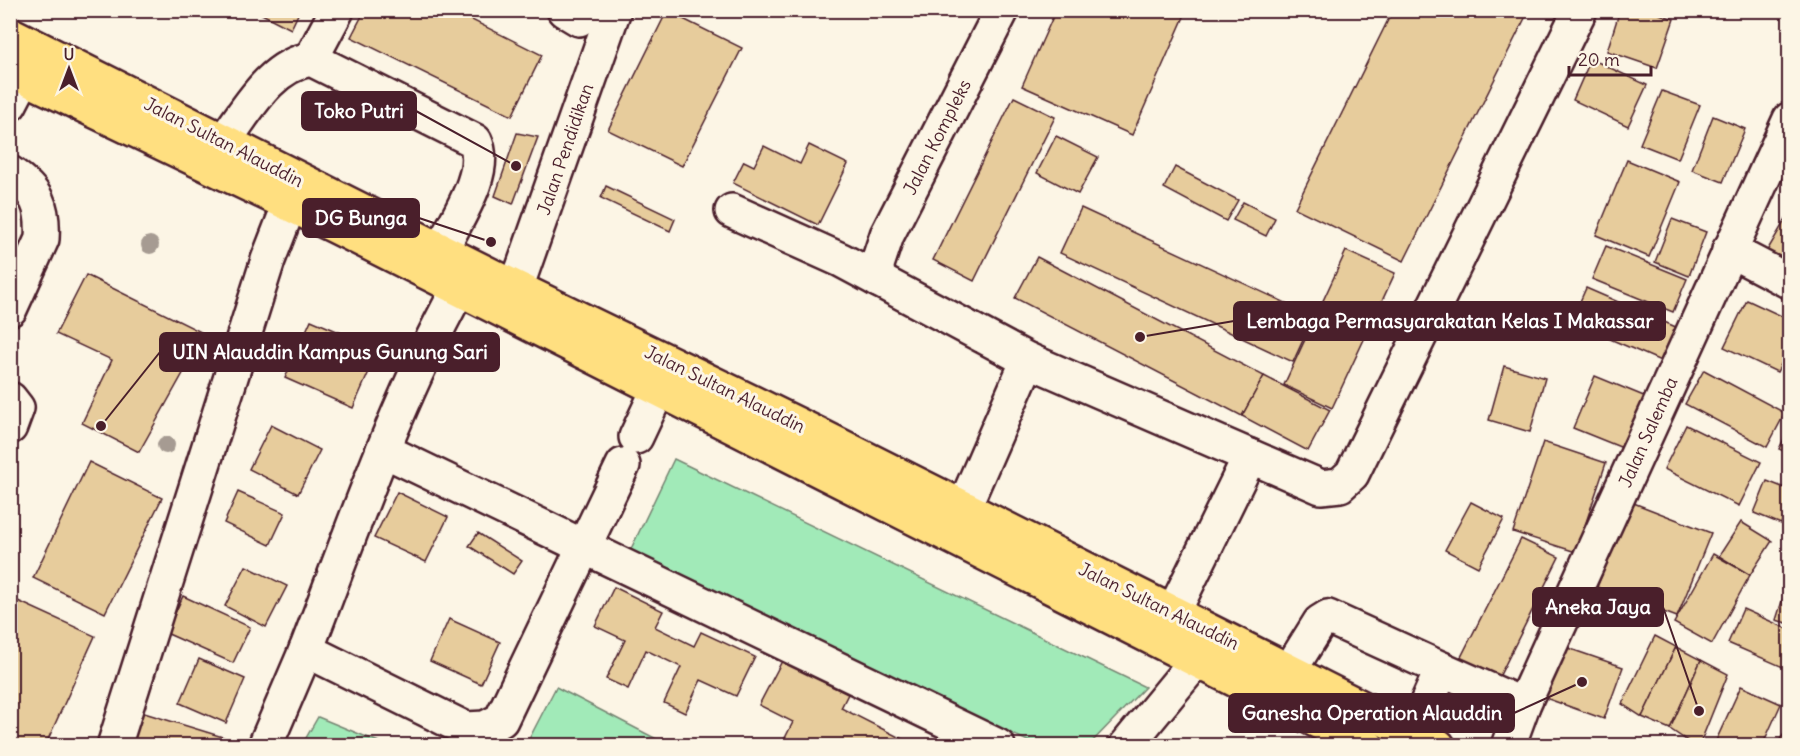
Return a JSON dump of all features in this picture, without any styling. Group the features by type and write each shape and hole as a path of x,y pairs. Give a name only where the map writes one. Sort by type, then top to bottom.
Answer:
{"highway":[{"name":"Jalan Sultan Alauddin","path":"10,34 516,288 807,429 1426,739"},
{"name":"Jalan Sultan Alauddin","path":"14,88 285,218 335,226 458,290 641,426 1196,661 1367,746"}],"street":[{"path":"223,142 271,79 285,67 310,59 337,10"},
{"name":"Jalan Pendidikan","path":"516,288 614,10"},
{"name":"Jalan Kompleks","path":"878,273 886,235 1002,10"},
{"path":"732,211 878,273 1028,360 1321,487 1340,485 1347,481 1580,10"},
{"path":"310,59 475,141 479,154 478,176 441,250"},
{"name":"Jalan Salemba","path":"1508,746 1523,705 1790,119"},
{"path":"10,172 30,186 40,212 43,229 42,239 10,309"},
{"path":"114,746 268,260 285,218"},
{"path":"1730,250 1790,282"},
{"path":"265,746 306,650 383,450 437,329 458,290"},
{"path":"963,509 1028,360"},
{"path":"10,399 17,408 10,427"},
{"path":"306,650 466,729 494,725 501,720 585,548 641,426"},
{"path":"383,450 998,746"},
{"path":"1173,613 1250,456"},
{"path":"1290,670 1320,622 1328,617 1523,705"},
{"path":"1126,746 1196,661"},
{"path":"1426,739 1442,669"}],"green space":[{"path":"674,459 1145,687 1089,745 1036,745 630,551"},
{"path":"556,687 668,745 526,745"},
{"path":"318,717 386,745 302,745"}],"building":[{"path":"254,10 300,10 291,29"},
{"path":"365,10 452,10 542,55 512,116 351,37"},
{"path":"1056,10 1187,10 1132,135 1022,86"},
{"path":"1393,10 1529,10 1404,261 1295,208"},
{"path":"1620,10 1648,10 1674,19 1657,68 1607,51"},
{"path":"667,11 742,48 682,166 608,130"},
{"path":"1591,59 1647,85 1628,126 1573,100"},
{"path":"1662,91 1700,105 1678,159 1640,144"},
{"path":"1014,97 1055,117 974,281 933,260"},
{"path":"1713,116 1745,129 1723,182 1692,170"},
{"path":"517,133 538,137 513,204 495,196"},
{"path":"1056,136 1098,157 1078,194 1037,173"},
{"path":"809,145 848,164 818,225 733,183 744,161 754,166 764,146 800,164"},
{"path":"1627,160 1680,182 1649,257 1596,235"},
{"path":"1175,167 1238,200 1226,221 1164,188"},
{"path":"606,186 675,219 670,231 601,198"},
{"path":"1243,202 1275,218 1266,236 1233,220"},
{"path":"1081,208 1314,316 1293,362 1060,253"},
{"path":"1790,212 1790,277 1761,261"},
{"path":"1672,219 1706,232 1689,276 1655,262"},
{"path":"1606,246 1687,279 1673,312 1592,279"},
{"path":"1346,251 1395,273 1332,408 1284,385"},
{"path":"1037,257 1264,376 1242,416 1015,298"},
{"path":"86,275 205,334 139,452 82,423 112,360 56,334"},
{"path":"1586,288 1678,328 1663,362 1571,322"},
{"path":"1747,300 1790,320 1790,347 1777,372 1724,347"},
{"path":"311,320 379,349 353,408 285,378"},
{"path":"1504,366 1545,378 1530,432 1489,420"},
{"path":"1704,370 1785,413 1767,447 1685,404"},
{"path":"1264,376 1330,410 1308,451 1242,416"},
{"path":"1595,376 1651,399 1630,451 1573,428"},
{"path":"271,425 320,450 298,494 249,469"},
{"path":"1686,425 1761,462 1739,506 1664,469"},
{"path":"1790,427 1790,454 1779,449"},
{"path":"1543,442 1606,463 1576,552 1513,532"},
{"path":"89,462 162,498 105,613 33,578"},
{"path":"1767,481 1790,490 1790,501 1781,524 1754,513"},
{"path":"238,492 285,513 270,545 224,523"},
{"path":"397,492 448,517 426,562 374,538"},
{"path":"1471,502 1504,519 1478,567 1445,550"},
{"path":"1631,502 1711,533 1677,617 1597,587"},
{"path":"1741,522 1772,541 1750,575 1719,556"},
{"path":"478,533 522,561 513,574 469,546"},
{"path":"1521,539 1559,557 1498,679 1459,661"},
{"path":"1713,554 1750,575 1712,644 1674,623"},
{"path":"246,566 287,586 266,627 225,606"},
{"path":"1790,579 1790,624 1776,620"},
{"path":"614,587 663,611 655,627 694,646 701,632 755,657 736,696 701,680 685,713 664,703 681,667 646,650 628,689 606,679 625,640 595,626"},
{"path":"183,596 250,627 233,663 166,633"},
{"path":"18,601 95,636 45,746 10,746 10,617"},
{"path":"1743,609 1790,630 1790,670 1728,643"},
{"path":"449,619 500,642 481,684 430,661"},
{"path":"1655,636 1676,647 1642,717 1622,704"},
{"path":"1559,645 1623,667 1604,719 1540,696"},
{"path":"1676,647 1701,660 1670,729 1642,717"},
{"path":"199,659 245,679 226,723 180,703"},
{"path":"1701,660 1728,674 1699,746 1695,746 1670,729"},
{"path":"782,661 848,694 841,708 916,746 828,746 816,740 813,746 781,746 793,722 759,705"},
{"path":"1741,686 1781,704 1762,746 1716,746 1714,745"},
{"path":"141,712 226,738 224,746 130,746"},
{"path":"1790,726 1790,746 1775,746"}],"place":[{"name":"Toko Putri","path":"516,166"},
{"name":"DG Bunga","path":"491,242"},
{"name":"Lembaga Permasyarakatan Kelas I Makassar","path":"1140,337"},
{"name":"UIN Alauddin Kampus Gunung Sari","path":"101,426"},
{"name":"Ganesha Operation Alauddin","path":"1582,682"},
{"name":"Aneka Jaya","path":"1699,711"}]}
